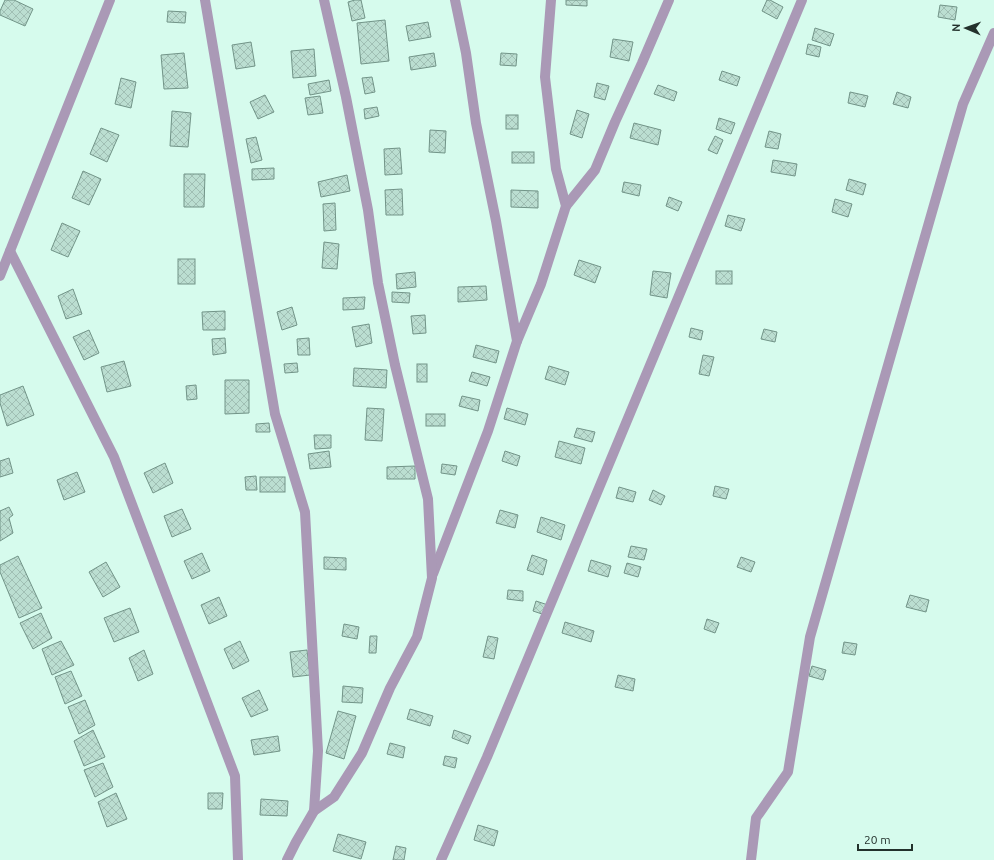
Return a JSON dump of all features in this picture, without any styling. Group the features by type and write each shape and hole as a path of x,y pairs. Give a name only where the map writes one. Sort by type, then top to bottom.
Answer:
{"street":[{"path":"0,276 110,0"},
{"path":"204,0 275,414 305,512 318,751 314,811"},
{"path":"324,0 346,97 368,210 378,283 395,365 428,499 432,578"},
{"path":"455,0 466,53 476,123 496,220 517,341"},
{"path":"551,0 545,77 556,169 566,206"},
{"path":"287,860 314,811 334,797 362,753 390,688 417,637 432,578 488,431 517,341 541,284 566,206 595,170 669,0"},
{"path":"441,860 493,742 802,0"},
{"path":"751,860 756,818 788,772 810,637 963,104 994,33"},
{"path":"10,251 114,457 235,776 238,860"}],"building":[{"path":"5,0 14,0 33,9 25,26 0,15 0,11"},
{"path":"361,0 365,18 352,21 348,2"},
{"path":"566,0 587,0 587,6 566,5"},
{"path":"767,0 770,0 783,7 777,19 762,11"},
{"path":"940,5 957,7 955,20 938,17"},
{"path":"168,11 186,12 185,23 167,22"},
{"path":"385,20 389,61 361,64 357,23"},
{"path":"428,22 431,37 409,41 406,26"},
{"path":"815,28 834,34 830,46 812,40"},
{"path":"613,39 633,42 629,61 610,57"},
{"path":"251,42 255,66 236,69 232,45"},
{"path":"808,44 821,47 819,57 806,54"},
{"path":"314,49 316,76 293,78 291,51"},
{"path":"184,53 188,88 164,89 161,55"},
{"path":"434,53 436,66 411,70 409,57"},
{"path":"501,53 517,54 516,66 500,65"},
{"path":"722,71 740,77 737,86 719,80"},
{"path":"372,77 375,92 365,94 362,78"},
{"path":"121,78 136,82 131,108 115,104"},
{"path":"329,80 331,91 310,95 308,84"},
{"path":"597,83 609,86 605,100 594,97"},
{"path":"658,85 677,92 674,101 654,94"},
{"path":"850,92 868,96 865,107 848,103"},
{"path":"897,92 911,97 908,108 893,104"},
{"path":"265,95 274,112 258,119 250,102"},
{"path":"320,96 323,113 308,115 305,98"},
{"path":"377,107 379,116 365,119 364,109"},
{"path":"577,110 589,114 582,138 570,134"},
{"path":"172,111 191,113 188,147 170,146"},
{"path":"506,115 518,115 518,129 506,129"},
{"path":"719,118 735,123 731,134 716,129"},
{"path":"634,123 661,130 658,145 630,138"},
{"path":"101,128 119,135 107,162 90,154"},
{"path":"430,130 446,131 445,153 429,152"},
{"path":"769,131 781,134 778,149 765,147"},
{"path":"715,136 723,140 717,154 708,150"},
{"path":"256,137 262,160 251,163 246,139"},
{"path":"400,148 402,174 385,175 384,149"},
{"path":"512,152 534,152 534,163 512,163"},
{"path":"773,160 797,164 795,176 771,172"},
{"path":"274,168 274,179 252,180 252,169"},
{"path":"83,171 101,179 89,205 72,198"},
{"path":"184,174 205,174 204,207 184,207"},
{"path":"347,175 350,191 321,197 318,182"},
{"path":"849,179 866,184 863,195 846,190"},
{"path":"624,182 641,185 639,196 622,192"},
{"path":"402,189 403,215 386,215 385,190"},
{"path":"511,190 538,191 538,208 511,207"},
{"path":"669,197 682,202 678,211 666,206"},
{"path":"835,199 852,204 848,217 832,212"},
{"path":"335,203 336,230 324,231 323,204"},
{"path":"728,215 745,219 741,231 725,226"},
{"path":"62,223 80,231 68,257 51,250"},
{"path":"324,242 339,244 337,269 322,268"},
{"path":"178,259 195,259 195,284 178,284"},
{"path":"579,260 601,267 595,283 574,275"},
{"path":"653,271 671,273 667,298 650,295"},
{"path":"716,271 732,271 732,284 716,284"},
{"path":"415,272 416,287 397,289 396,274"},
{"path":"486,286 487,300 458,302 458,287"},
{"path":"73,289 82,314 66,319 58,296"},
{"path":"392,292 410,293 409,303 392,302"},
{"path":"365,297 364,309 343,310 343,298"},
{"path":"292,307 297,325 282,330 277,312"},
{"path":"225,311 225,330 203,330 202,312"},
{"path":"425,315 426,333 413,334 411,316"},
{"path":"369,324 372,343 356,347 352,327"},
{"path":"691,328 703,331 701,340 689,337"},
{"path":"764,329 777,332 775,342 761,339"},
{"path":"89,330 99,353 84,360 73,337"},
{"path":"225,338 226,353 213,355 212,339"},
{"path":"309,338 310,355 298,355 297,339"},
{"path":"476,345 499,351 496,363 473,357"},
{"path":"703,355 714,357 709,376 699,374"},
{"path":"124,361 131,386 107,392 101,367"},
{"path":"297,363 298,372 285,373 284,364"},
{"path":"417,364 427,364 427,382 417,382"},
{"path":"549,366 569,372 565,385 545,379"},
{"path":"354,368 387,370 386,388 353,386"},
{"path":"472,372 490,377 487,386 469,381"},
{"path":"225,380 249,380 249,413 225,414"},
{"path":"196,385 197,399 187,400 186,386"},
{"path":"23,386 34,415 7,426 0,403 0,395"},
{"path":"462,396 480,400 478,411 459,406"},
{"path":"367,408 384,409 382,441 365,440"},
{"path":"507,408 528,414 525,425 504,419"},
{"path":"426,414 445,414 445,426 426,426"},
{"path":"269,423 270,432 256,432 256,424"},
{"path":"577,428 595,432 592,442 574,437"},
{"path":"314,435 331,435 331,448 315,449"},
{"path":"559,441 585,448 581,464 555,457"},
{"path":"329,451 331,467 310,469 308,454"},
{"path":"505,451 520,456 517,466 502,461"},
{"path":"9,458 13,473 0,477 0,461"},
{"path":"165,463 173,483 153,493 144,473"},
{"path":"442,464 457,466 455,475 441,473"},
{"path":"415,466 415,479 387,479 387,467"},
{"path":"77,472 85,492 64,500 57,480"},
{"path":"256,476 257,490 246,490 245,477"},
{"path":"260,477 285,477 285,492 260,492"},
{"path":"715,486 729,489 726,499 713,496"},
{"path":"619,487 636,492 633,502 616,498"},
{"path":"653,490 665,496 661,505 649,500"},
{"path":"9,507 13,515 9,518 13,533 0,541 0,511"},
{"path":"182,509 191,529 172,537 164,516"},
{"path":"500,510 518,515 515,528 496,523"},
{"path":"541,517 565,525 561,540 537,532"},
{"path":"631,546 647,549 644,560 628,557"},
{"path":"202,553 210,571 192,579 184,561"},
{"path":"532,555 547,560 543,575 527,570"},
{"path":"18,556 42,608 19,618 0,572 0,565"},
{"path":"324,557 346,558 346,570 324,569"},
{"path":"741,557 755,562 751,572 737,567"},
{"path":"591,560 611,566 608,577 588,571"},
{"path":"106,562 120,587 103,597 89,572"},
{"path":"627,563 641,567 638,577 624,573"},
{"path":"508,590 523,591 523,601 507,599"},
{"path":"910,595 929,600 926,612 906,607"},
{"path":"219,597 227,616 209,624 201,605"},
{"path":"536,601 548,605 545,615 533,611"},
{"path":"130,608 139,632 114,642 104,618"},
{"path":"41,613 52,638 33,649 20,623"},
{"path":"707,619 719,623 715,633 704,629"},
{"path":"565,622 594,631 591,642 562,633"},
{"path":"344,624 359,627 357,639 342,636"},
{"path":"370,636 377,636 376,653 369,653"},
{"path":"488,636 498,638 494,659 483,657"},
{"path":"61,641 74,665 52,675 42,649"},
{"path":"240,641 249,661 233,669 224,649"},
{"path":"844,642 857,644 855,655 842,653"},
{"path":"144,650 153,674 138,681 129,658"},
{"path":"307,650 310,675 293,677 290,652"},
{"path":"812,666 826,670 823,680 809,676"},
{"path":"71,671 82,696 65,704 55,677"},
{"path":"618,675 635,679 633,691 615,687"},
{"path":"343,686 363,688 362,703 342,702"},
{"path":"259,690 268,710 251,717 242,698"},
{"path":"85,700 95,725 79,734 68,707"},
{"path":"410,709 433,716 430,726 407,719"},
{"path":"338,711 356,716 344,759 326,753"},
{"path":"93,730 105,757 84,766 74,741"},
{"path":"454,730 471,736 468,744 452,738"},
{"path":"278,736 280,751 254,755 251,740"},
{"path":"390,743 405,747 403,758 387,754"},
{"path":"445,756 457,758 455,768 443,765"},
{"path":"103,763 113,787 95,797 84,770"},
{"path":"116,793 127,819 107,827 98,802"},
{"path":"208,793 223,793 222,809 208,809"},
{"path":"261,799 288,801 287,816 260,815"},
{"path":"478,825 498,831 494,846 474,840"},
{"path":"338,834 366,842 361,859 333,851"},
{"path":"396,846 406,848 404,860 393,860"}]}
